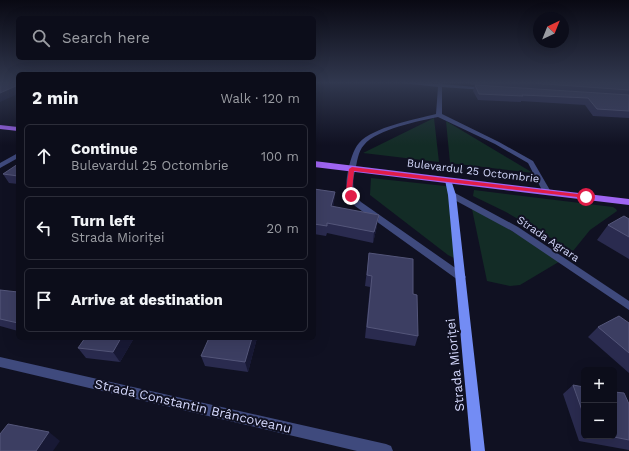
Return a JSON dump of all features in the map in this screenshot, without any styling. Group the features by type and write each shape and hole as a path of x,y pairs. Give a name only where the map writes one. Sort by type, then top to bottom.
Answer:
{"main road":[{"path":"0,126 16,129"},
{"name":"Bulevardul 25 Octombrie","path":"316,164 629,202"}],"street":[{"path":"439,103 439,115"},
{"path":"461,277 358,204 351,196 349,190 352,169 359,149 366,139 386,130 439,115 497,143 531,162 547,192"},
{"path":"0,166 16,156"},
{"name":"Strada Mioriței","path":"448,180 452,195 478,451"},
{"name":"Strada Agrara","path":"452,195 515,229 629,306"},
{"name":"Strada Constantin Brâncoveanu","path":"0,362 386,451"}],"green space":[{"path":"434,118 439,162 363,153"},
{"path":"446,121 533,173 450,163"},
{"path":"371,178 445,186 449,188 457,257 454,258 448,255 370,195"},
{"path":"474,190 613,207 617,211 590,230 573,251 506,212 473,196"},
{"path":"472,209 562,260 520,285 510,286 487,281"}],"building":[{"path":"592,103 629,103 629,111 597,109"},
{"path":"16,165 16,176 3,174"},
{"path":"316,189 335,192 331,206 379,215 374,232 327,223 327,226 316,224"},
{"path":"624,216 629,219 629,237 608,225"},
{"path":"369,253 413,259 413,294 417,295 418,336 367,327 372,276 367,275"},
{"path":"0,290 16,292 16,323 0,319"},
{"path":"619,316 629,323 629,353 598,327"},
{"path":"84,340 120,340 113,352 78,348"},
{"path":"208,340 251,340 245,362 201,356"},
{"path":"573,385 581,386 581,408"},
{"path":"617,392 624,393 629,404 629,440 617,438"},
{"path":"8,424 49,432 36,451 0,451 0,434"}],"route":[{"path":"351,196 349,190 352,169 586,197"}]}
